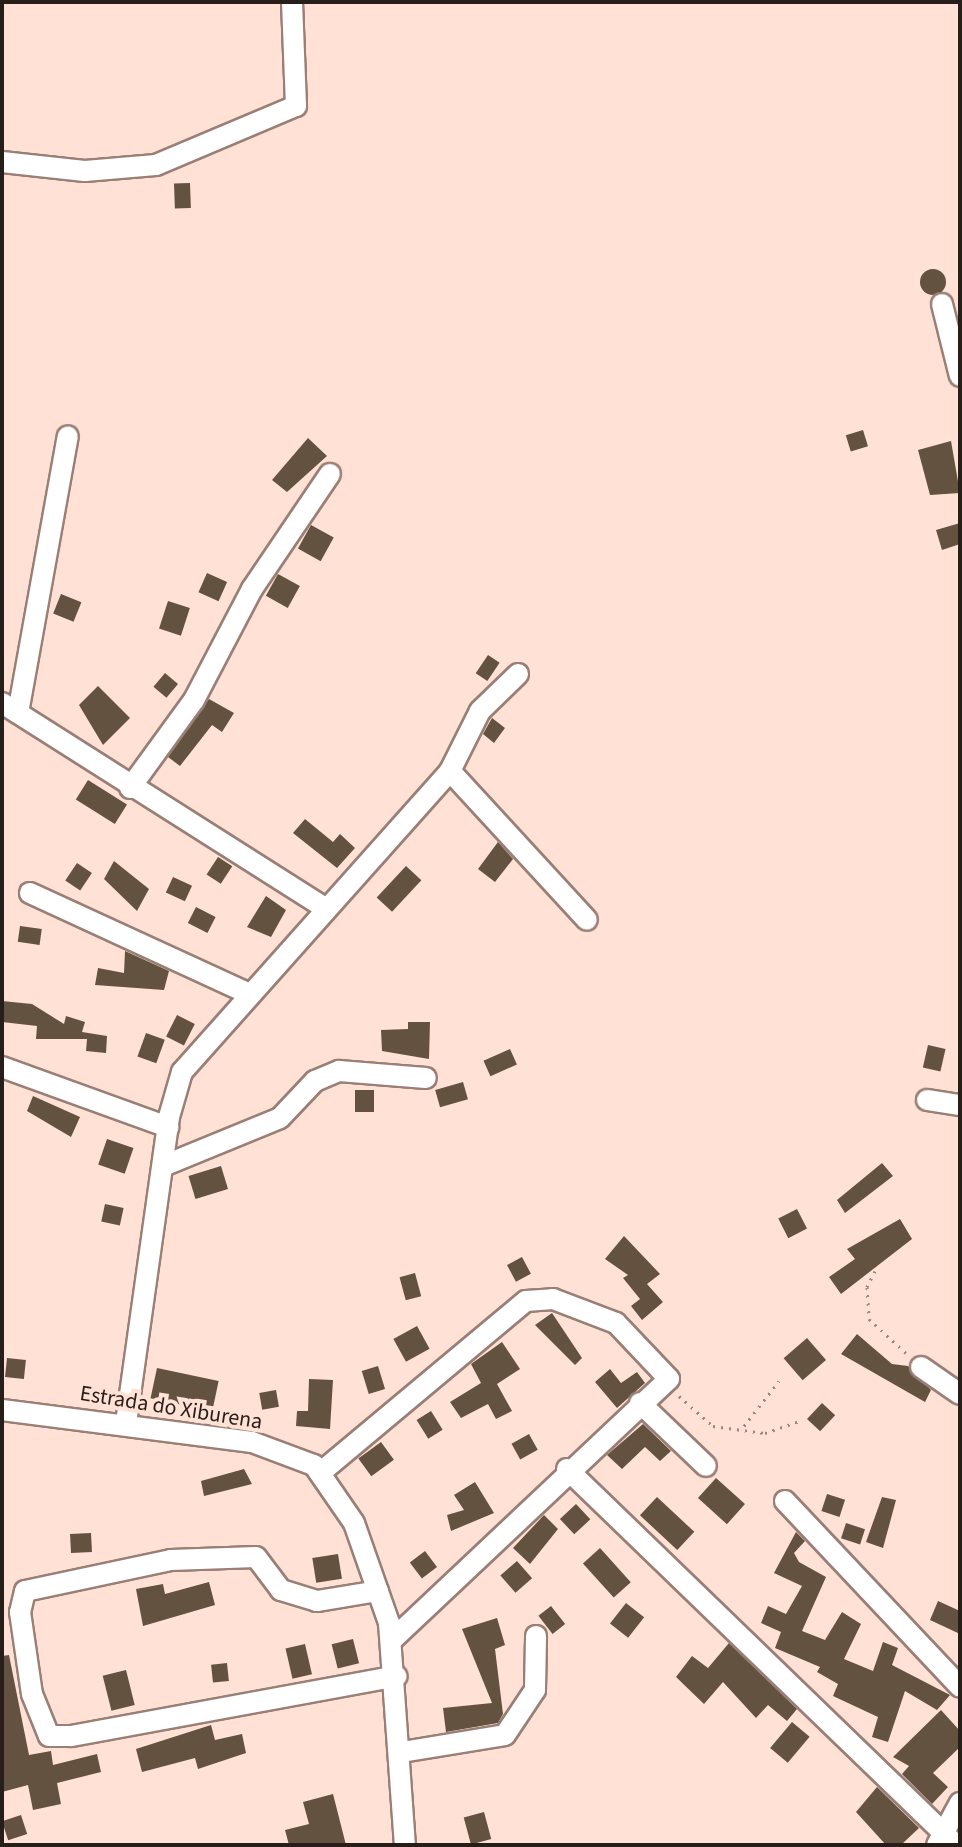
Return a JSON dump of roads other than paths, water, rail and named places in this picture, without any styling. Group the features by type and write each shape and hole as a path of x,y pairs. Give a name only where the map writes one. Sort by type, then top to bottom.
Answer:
{"street":[{"path":"2,162 85,171 156,165 296,106 292,2"},
{"path":"942,304 960,376"},
{"path":"68,436 10,708 130,788 324,907"},
{"path":"130,788 194,700 252,589 330,474"},
{"path":"126,1423 168,1127 182,1072 247,993 450,771 480,711 518,674"},
{"path":"450,771 587,920"},
{"path":"30,893 247,993"},
{"path":"2,1067 168,1127"},
{"path":"163,1166 280,1118 315,1081 339,1071 426,1078"},
{"path":"927,1100 960,1105"},
{"path":"320,1473 526,1301 553,1299 616,1323 669,1379 567,1469 392,1640"},
{"path":"921,1367 960,1394"},
{"path":"640,1403 706,1466"},
{"name":"Estrada do Xiburena","path":"2,1410 126,1423 252,1442 302,1457 320,1473 354,1523 392,1640 402,1752 405,1845"},
{"path":"567,1469 945,1841 960,1803"},
{"path":"785,1501 960,1687"},
{"path":"378,1591 317,1601 281,1590 256,1557 171,1560 25,1591 20,1612 32,1694 49,1736 71,1736 397,1676"},
{"path":"402,1752 505,1735 535,1690 536,1636"}]}
